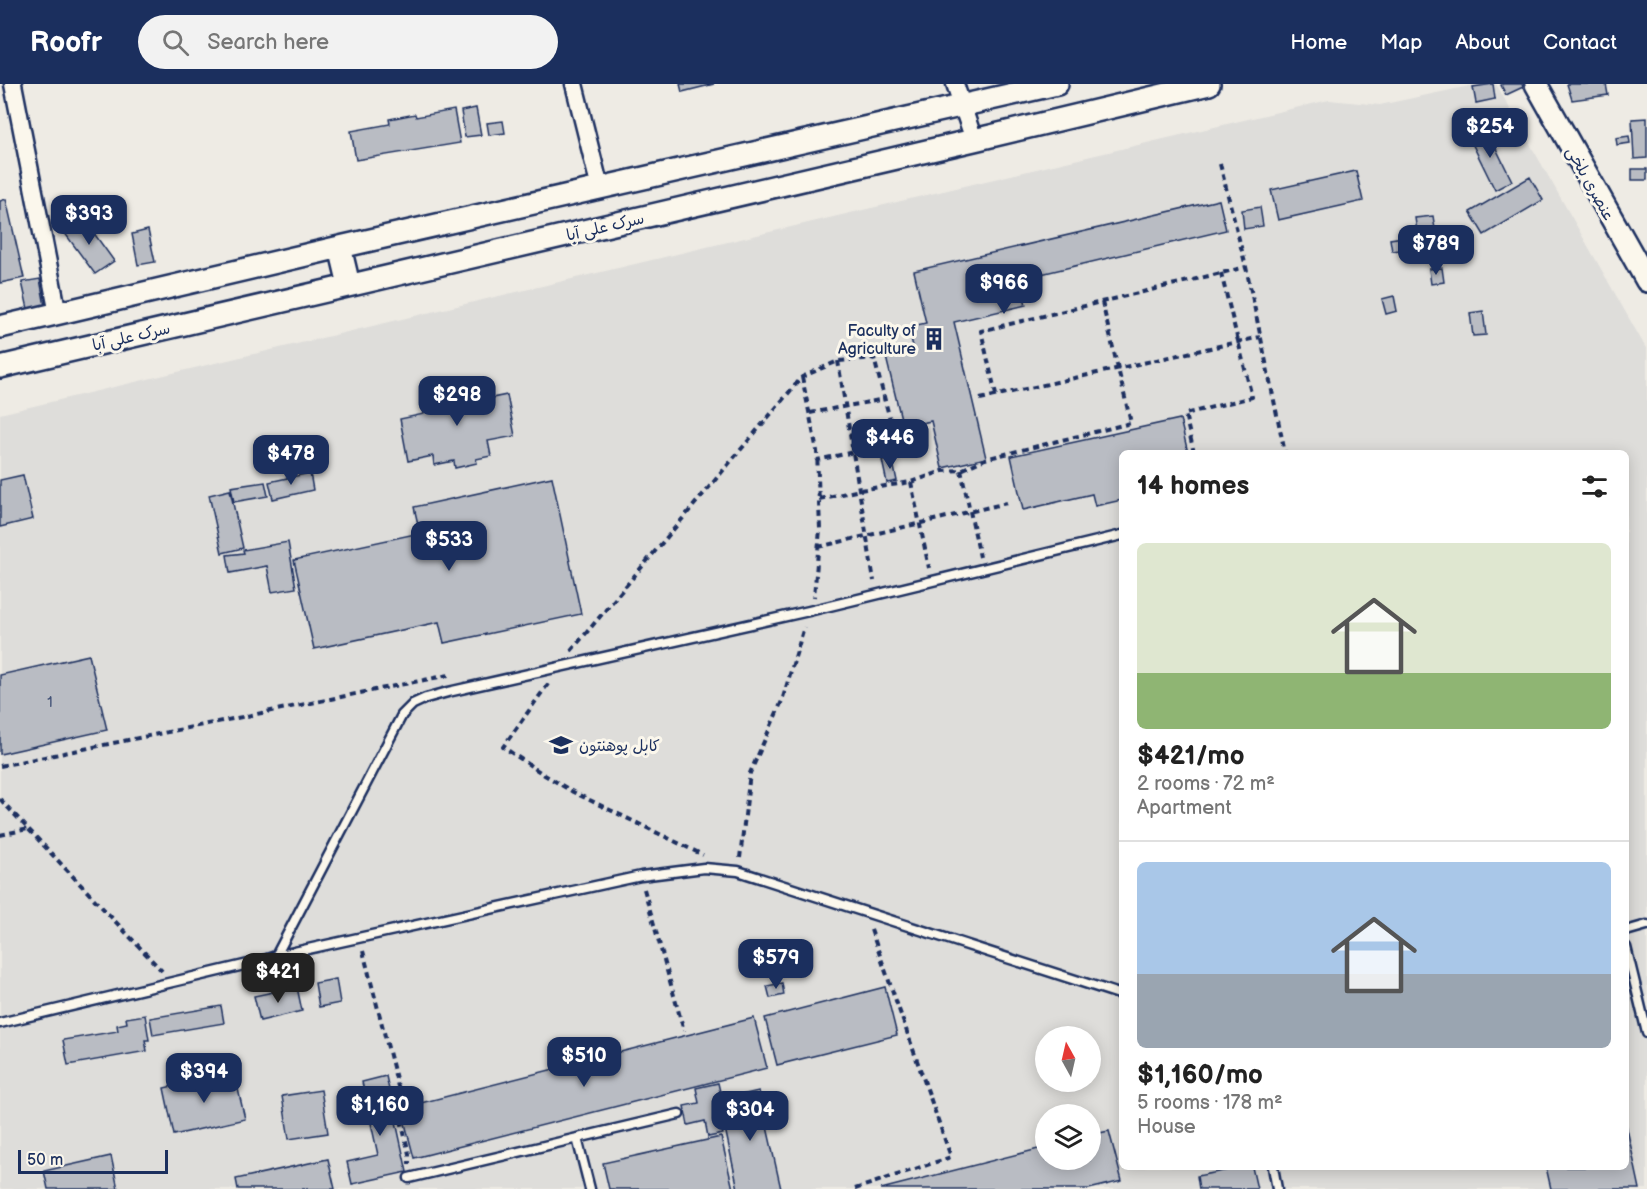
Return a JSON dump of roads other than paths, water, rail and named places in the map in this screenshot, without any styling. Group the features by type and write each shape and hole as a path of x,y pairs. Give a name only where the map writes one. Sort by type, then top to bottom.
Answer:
{"street":[{"path":"13,84 58,314"},
{"path":"574,84 600,188"},
{"path":"955,84 974,140"},
{"path":"0,327 1057,84"},
{"name":"سرک علی آبا","path":"0,367 1209,84"},
{"name":"عنصری بلخی","path":"1536,84 1647,281"},
{"path":"340,247 349,285"}],"lane":[{"path":"276,956 402,715 413,704 448,692 809,611 1119,536"},
{"path":"0,1023 276,956 641,876 704,868 738,871 1119,994"},
{"path":"1629,930 1647,926"},
{"path":"1629,960 1647,1033"},
{"path":"409,1178 679,1114"},
{"path":"578,1137 590,1189"},
{"path":"1274,1170 1277,1189"}],"place":[{"name":"Faculty of Agriculture","path":"934,339"},
{"name":"کابل پوهنتون","path":"561,745"}]}
